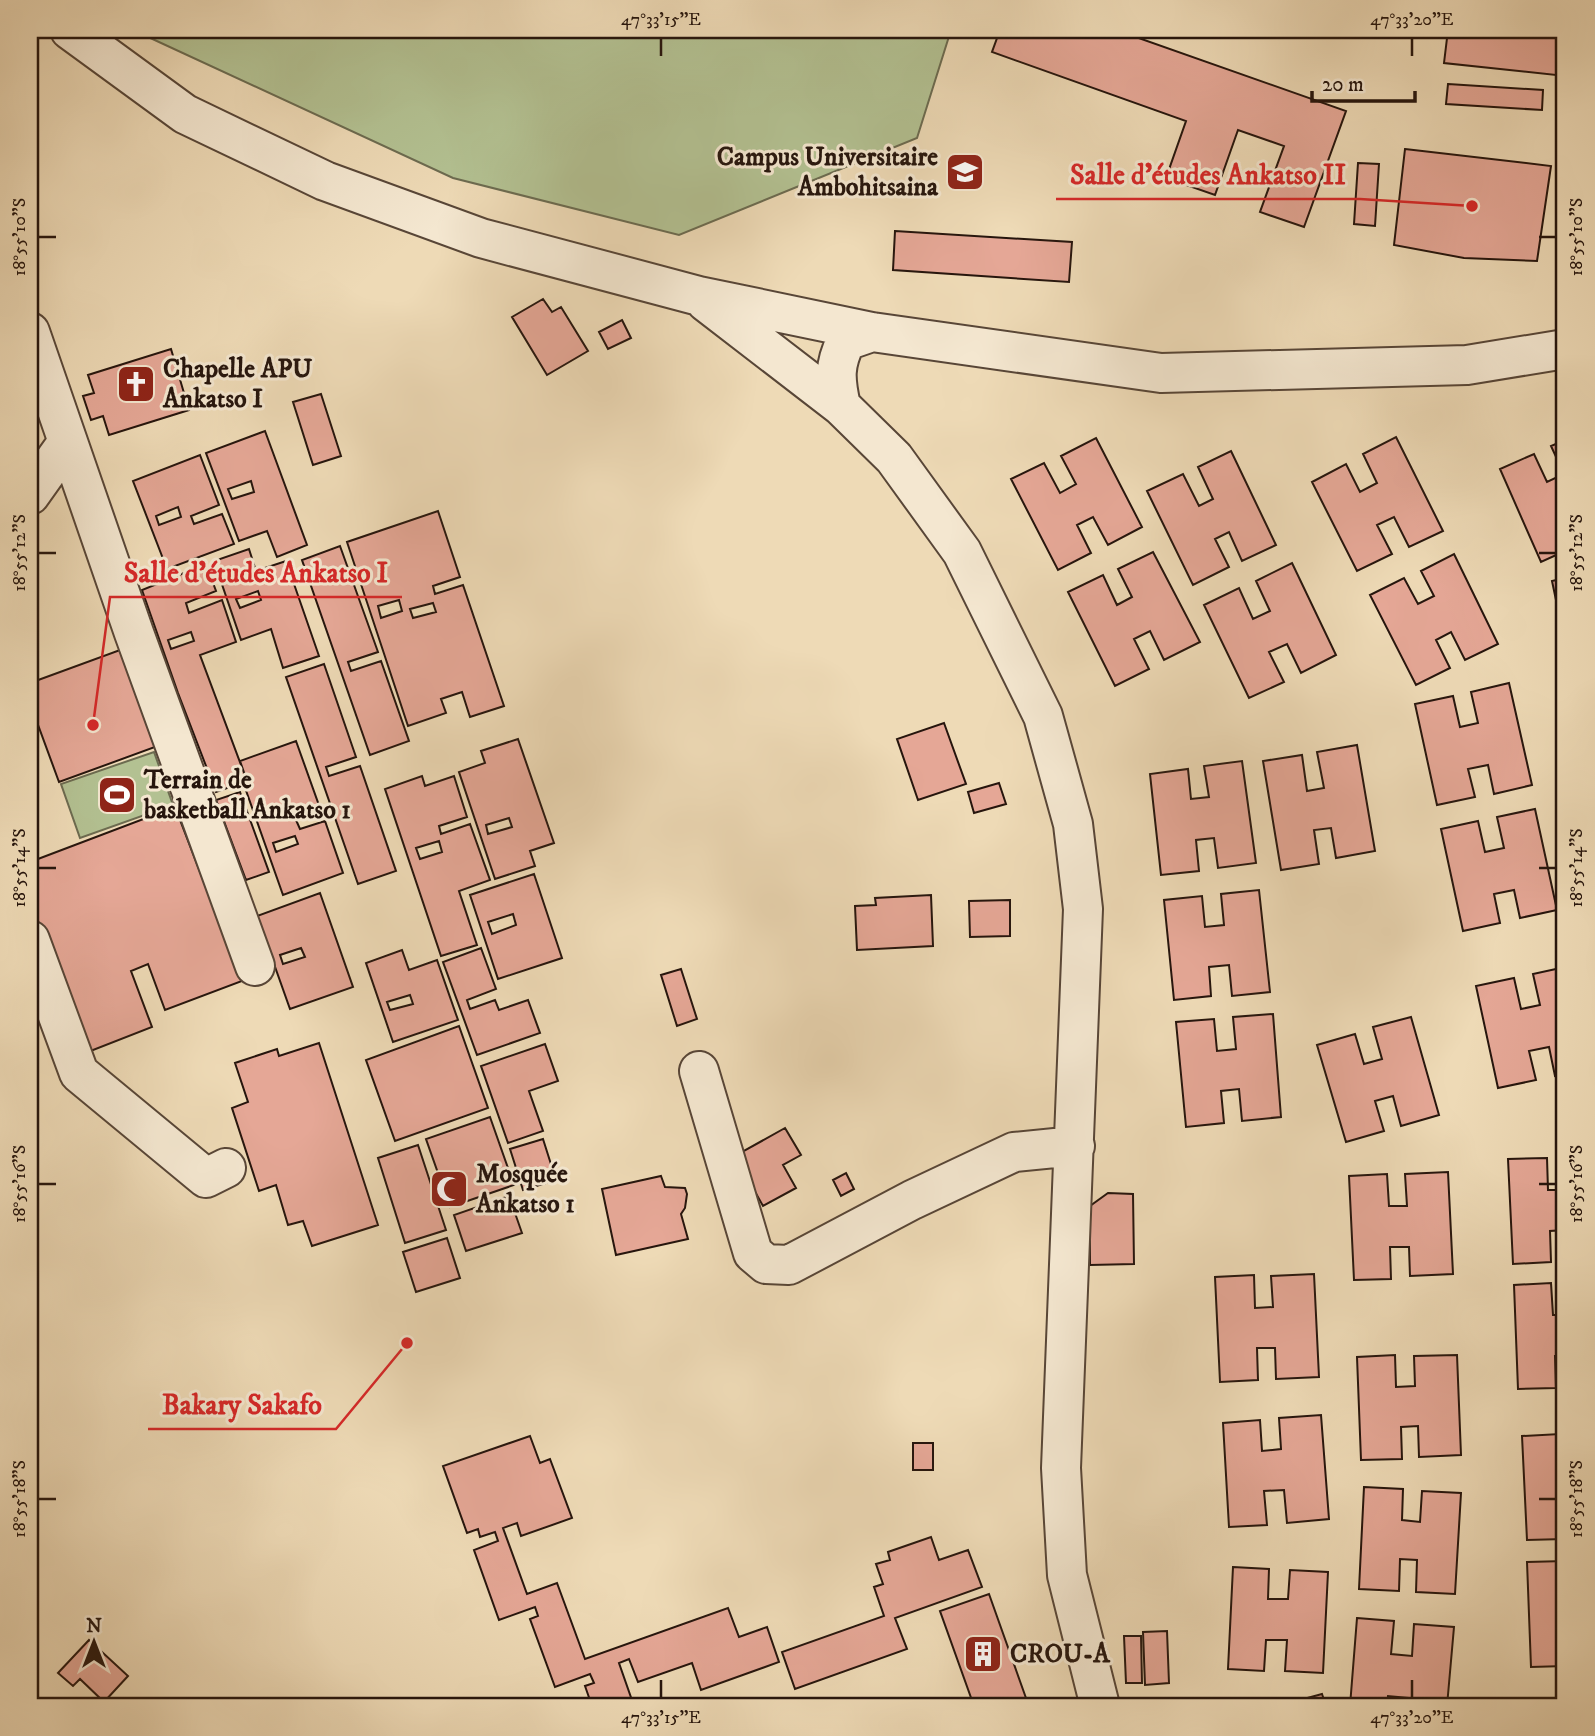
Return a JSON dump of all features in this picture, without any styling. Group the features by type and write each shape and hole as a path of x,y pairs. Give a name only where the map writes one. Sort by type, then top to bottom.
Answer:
{"street":[{"path":"70,30 185,114 325,181 481,237 699,296 872,332 1161,373 1467,365 1565,348"},
{"path":"699,296 841,406 894,458 962,552 1043,716 1073,824 1083,909 1061,1468 1067,1575 1100,1706"},
{"path":"30,332 67,443 255,966"},
{"path":"841,406 836,381 838,357 846,341 872,332"},
{"path":"30,495 67,443"},
{"path":"30,940 79,1073 206,1178 226,1168"},
{"path":"699,1071 753,1253 766,1264 789,1265 912,1200 1014,1152 1075,1146"}],"green space":[{"path":"133,30 951,30 917,138 679,235 453,178"},
{"name":"Terrain de basketball Ankatso 1","path":"154,752 173,805 80,838 61,784"}],"building":[{"path":"1000,30 1116,30 1346,111 1304,227 1260,212 1284,146 1238,130 1215,195 1166,178 1186,121 992,52"},
{"path":"1448,30 1565,30 1565,76 1444,63"},
{"path":"1448,84 1543,90 1542,110 1446,104"},
{"path":"1405,149 1551,166 1537,261 1464,258 1394,245"},
{"path":"1358,163 1379,164 1375,226 1354,224"},
{"path":"895,231 1072,242 1069,282 893,270"},
{"path":"543,299 552,312 561,307 588,351 547,375 512,317"},
{"path":"622,320 631,338 608,349 599,332"},
{"name":"Chapelle APU Ankatso I","path":"171,349 189,410 109,435 103,416 91,420 83,396 94,393 88,375"},
{"path":"321,394 341,456 313,465 293,402"},
{"path":"265,431 307,545 277,557 267,531 239,541 206,453","holes":["251,481 254,492 232,499 228,489"]},
{"path":"1396,437 1443,531 1409,547 1394,517 1377,525 1392,554 1357,571 1312,482 1346,464 1360,492 1377,483 1363,454"},
{"path":"1096,438 1142,527 1108,545 1093,517 1077,525 1091,553 1058,570 1011,479 1044,463 1060,493 1076,484 1061,456"},
{"path":"1565,440 1565,517 1562,519 1565,526 1565,551 1541,562 1500,469 1534,454 1547,482 1564,474 1551,446"},
{"path":"1231,451 1276,545 1242,561 1229,532 1215,539 1229,567 1193,585 1147,491 1183,474 1199,506 1213,499 1198,467"},
{"path":"200,455 219,505 191,516 194,524 222,514 234,544 167,569 133,481","holes":["178,507 181,517 159,525 156,516"]},
{"path":"438,511 460,577 433,586 435,594 463,585 504,706 470,717 462,692 441,699 446,713 408,726 347,542","holes":["399,600 402,611 381,618 378,606","433,603 436,612 413,618 410,609"]},
{"path":"340,546 378,652 348,662 351,671 381,661 409,741 370,755 302,560"},
{"path":"249,549 256,571 286,561 319,656 283,668 271,629 241,640 214,561","holes":["258,591 261,600 240,608 236,599"]},
{"path":"1153,552 1200,642 1164,660 1150,631 1134,639 1149,669 1115,686 1068,592 1103,575 1117,605 1132,597 1118,569"},
{"path":"1454,554 1498,644 1465,660 1451,632 1436,640 1450,668 1416,685 1370,595 1404,578 1418,604 1434,596 1421,571"},
{"path":"1292,563 1336,655 1301,673 1287,644 1269,652 1284,682 1249,698 1204,605 1239,588 1253,619 1270,611 1256,581"},
{"path":"206,564 216,591 186,603 189,613 222,600 236,642 200,655 247,781 216,792 142,590","holes":["191,632 194,641 171,649 168,640"]},
{"path":"1565,578 1565,643 1552,581"},
{"path":"120,650 155,747 59,782 30,703 30,683"},
{"path":"324,664 356,757 326,767 329,776 360,766 396,871 358,884 286,677"},
{"path":"1509,683 1532,785 1494,794 1488,765 1468,769 1475,797 1437,805 1415,704 1453,696 1460,727 1478,723 1471,692"},
{"path":"944,723 966,784 918,800 897,739"},
{"path":"518,739 554,843 530,851 535,866 495,879 459,772 485,763 481,751","holes":["509,818 512,827 488,834 486,825"]},
{"path":"296,741 321,811 296,820 300,829 325,821 343,873 283,895 243,782 247,781 240,761","holes":["295,836 298,844 276,852 273,843"]},
{"path":"1357,745 1375,851 1336,858 1331,828 1314,830 1319,864 1281,870 1263,761 1302,755 1307,791 1324,788 1317,752"},
{"path":"1242,761 1256,863 1218,868 1214,838 1196,840 1199,871 1161,875 1150,774 1188,769 1191,799 1209,797 1204,766"},
{"path":"422,776 425,786 454,776 467,817 439,826 441,834 470,824 490,880 459,891 477,945 441,956 385,789","holes":["439,841 442,852 420,859 416,848"]},
{"path":"999,783 1006,804 974,813 968,792"},
{"path":"240,792 269,872 246,880 216,800"},
{"path":"175,807 242,981 165,1010 148,964 131,971 152,1027 88,1052 58,996 30,921 30,862"},
{"path":"1535,809 1557,910 1520,918 1514,890 1494,894 1500,923 1463,931 1441,829 1478,821 1485,852 1504,848 1497,817"},
{"path":"534,874 562,958 498,979 470,895","holes":["513,914 516,925 492,934 488,922"]},
{"path":"1259,890 1270,992 1232,996 1229,965 1209,967 1211,996 1174,1000 1164,900 1202,896 1205,927 1224,925 1221,894"},
{"path":"320,893 353,987 290,1009 257,916","holes":["301,948 305,957 283,964 280,955"]},
{"path":"931,895 933,946 857,950 855,906 876,905 875,898"},
{"path":"1010,900 1010,936 970,937 969,901"},
{"path":"481,948 496,989 467,1000 470,1009 495,1000 499,1010 528,1000 540,1033 477,1055 443,962"},
{"path":"402,950 409,970 437,960 458,1020 393,1042 366,963","holes":["410,995 413,1004 390,1010 387,1002"]},
{"path":"1565,967 1565,1073 1555,1076 1549,1047 1529,1051 1536,1080 1498,1088 1476,986 1514,978 1521,1009 1540,1005 1533,974"},
{"path":"681,969 697,1019 677,1026 661,975"},
{"path":"1273,1014 1281,1117 1242,1121 1239,1089 1221,1091 1224,1123 1186,1127 1176,1022 1214,1019 1217,1051 1236,1049 1233,1017"},
{"path":"1411,1017 1439,1115 1401,1126 1393,1096 1375,1101 1384,1131 1346,1142 1317,1045 1355,1034 1364,1064 1382,1059 1373,1027"},
{"path":"459,1026 488,1108 395,1141 366,1060"},
{"path":"319,1043 378,1225 312,1246 303,1221 288,1225 276,1185 259,1191 232,1108 248,1102 235,1063 277,1049 279,1056"},
{"path":"545,1044 558,1081 529,1091 543,1131 508,1143 481,1066"},
{"path":"490,1117 514,1185 450,1207 426,1139"},
{"path":"785,1128 801,1155 783,1165 796,1188 763,1206 735,1156"},
{"path":"543,1139 556,1180 523,1190 510,1149"},
{"path":"418,1145 446,1230 405,1243 378,1158"},
{"path":"1547,1158 1548,1190 1565,1190 1565,1230 1550,1231 1551,1262 1513,1264 1508,1159"},
{"path":"1448,1172 1453,1274 1410,1276 1409,1247 1390,1247 1391,1279 1354,1280 1349,1176 1387,1174 1389,1206 1407,1206 1405,1174"},
{"path":"846,1173 854,1189 841,1196 833,1180"},
{"path":"661,1176 665,1187 685,1188 685,1208 681,1214 688,1239 616,1255 602,1189"},
{"path":"1108,1193 1133,1194 1134,1264 1090,1265 1090,1206"},
{"path":"509,1196 522,1233 466,1251 454,1215"},
{"path":"447,1238 460,1278 416,1292 403,1252"},
{"path":"1314,1274 1319,1377 1276,1379 1275,1348 1257,1348 1258,1380 1220,1382 1215,1277 1254,1275 1255,1308 1273,1307 1271,1276"},
{"path":"1551,1283 1553,1315 1565,1315 1565,1356 1555,1356 1556,1388 1518,1389 1514,1285"},
{"path":"1395,1355 1396,1387 1415,1386 1414,1356 1457,1355 1461,1455 1419,1457 1418,1426 1401,1427 1402,1459 1361,1460 1357,1357"},
{"path":"1321,1415 1329,1519 1287,1523 1284,1490 1264,1491 1267,1525 1229,1527 1223,1423 1260,1420 1262,1451 1281,1449 1279,1418"},
{"path":"1560,1434 1562,1467 1565,1467 1564,1539 1527,1540 1522,1436"},
{"path":"530,1436 540,1463 550,1459 572,1518 521,1536 517,1523 503,1528 527,1594 557,1583 585,1659 728,1608 739,1637 767,1627 779,1662 701,1690 692,1663 638,1682 629,1659 619,1663 634,1706 592,1706 585,1686 594,1683 590,1674 555,1687 530,1619 538,1616 535,1607 499,1620 474,1550 498,1541 495,1532 480,1537 478,1529 467,1533 443,1466"},
{"path":"913,1443 933,1443 933,1470 913,1470"},
{"path":"1364,1487 1403,1489 1402,1520 1420,1522 1422,1491 1461,1493 1455,1594 1416,1592 1417,1560 1400,1559 1399,1591 1359,1589"},
{"path":"931,1537 939,1560 968,1550 982,1587 895,1618 907,1649 795,1689 782,1652 884,1616 874,1587 883,1584 876,1564 890,1560 888,1552"},
{"path":"1565,1561 1565,1666 1531,1667 1527,1562"},
{"path":"1233,1567 1269,1569 1268,1599 1288,1599 1290,1570 1328,1572 1323,1673 1285,1671 1287,1640 1266,1640 1264,1671 1228,1669"},
{"name":"CROU-A","path":"989,1594 1026,1698 1002,1706 974,1706 940,1611"},
{"path":"1357,1618 1394,1621 1391,1654 1412,1656 1414,1624 1454,1627 1447,1706 1407,1706 1408,1698 1388,1696 1387,1706 1350,1706"},
{"path":"1167,1631 1169,1683 1145,1685 1143,1632"},
{"path":"1124,1636 1141,1636 1142,1683 1126,1683"},
{"path":"89,1640 128,1676 104,1702 80,1679 73,1686 58,1673"},
{"path":"1322,1694 1326,1706 1285,1706 1285,1704"}],"place":[{"name":"Campus Universitaire Ambohitsaina","path":"965,172"},
{"name":"Salle d'études Ankatso II","path":"1472,206"},
{"name":"Chapelle APU Ankatso I","path":"136,384"},
{"name":"Salle d'études Ankatso I","path":"93,725"},
{"name":"Terrain de basketball Ankatso 1","path":"117,795"},
{"name":"Mosquée Ankatso 1","path":"449,1189"},
{"name":"Bakary Sakafo","path":"407,1343"},
{"name":"CROU-A","path":"983,1654"}]}
